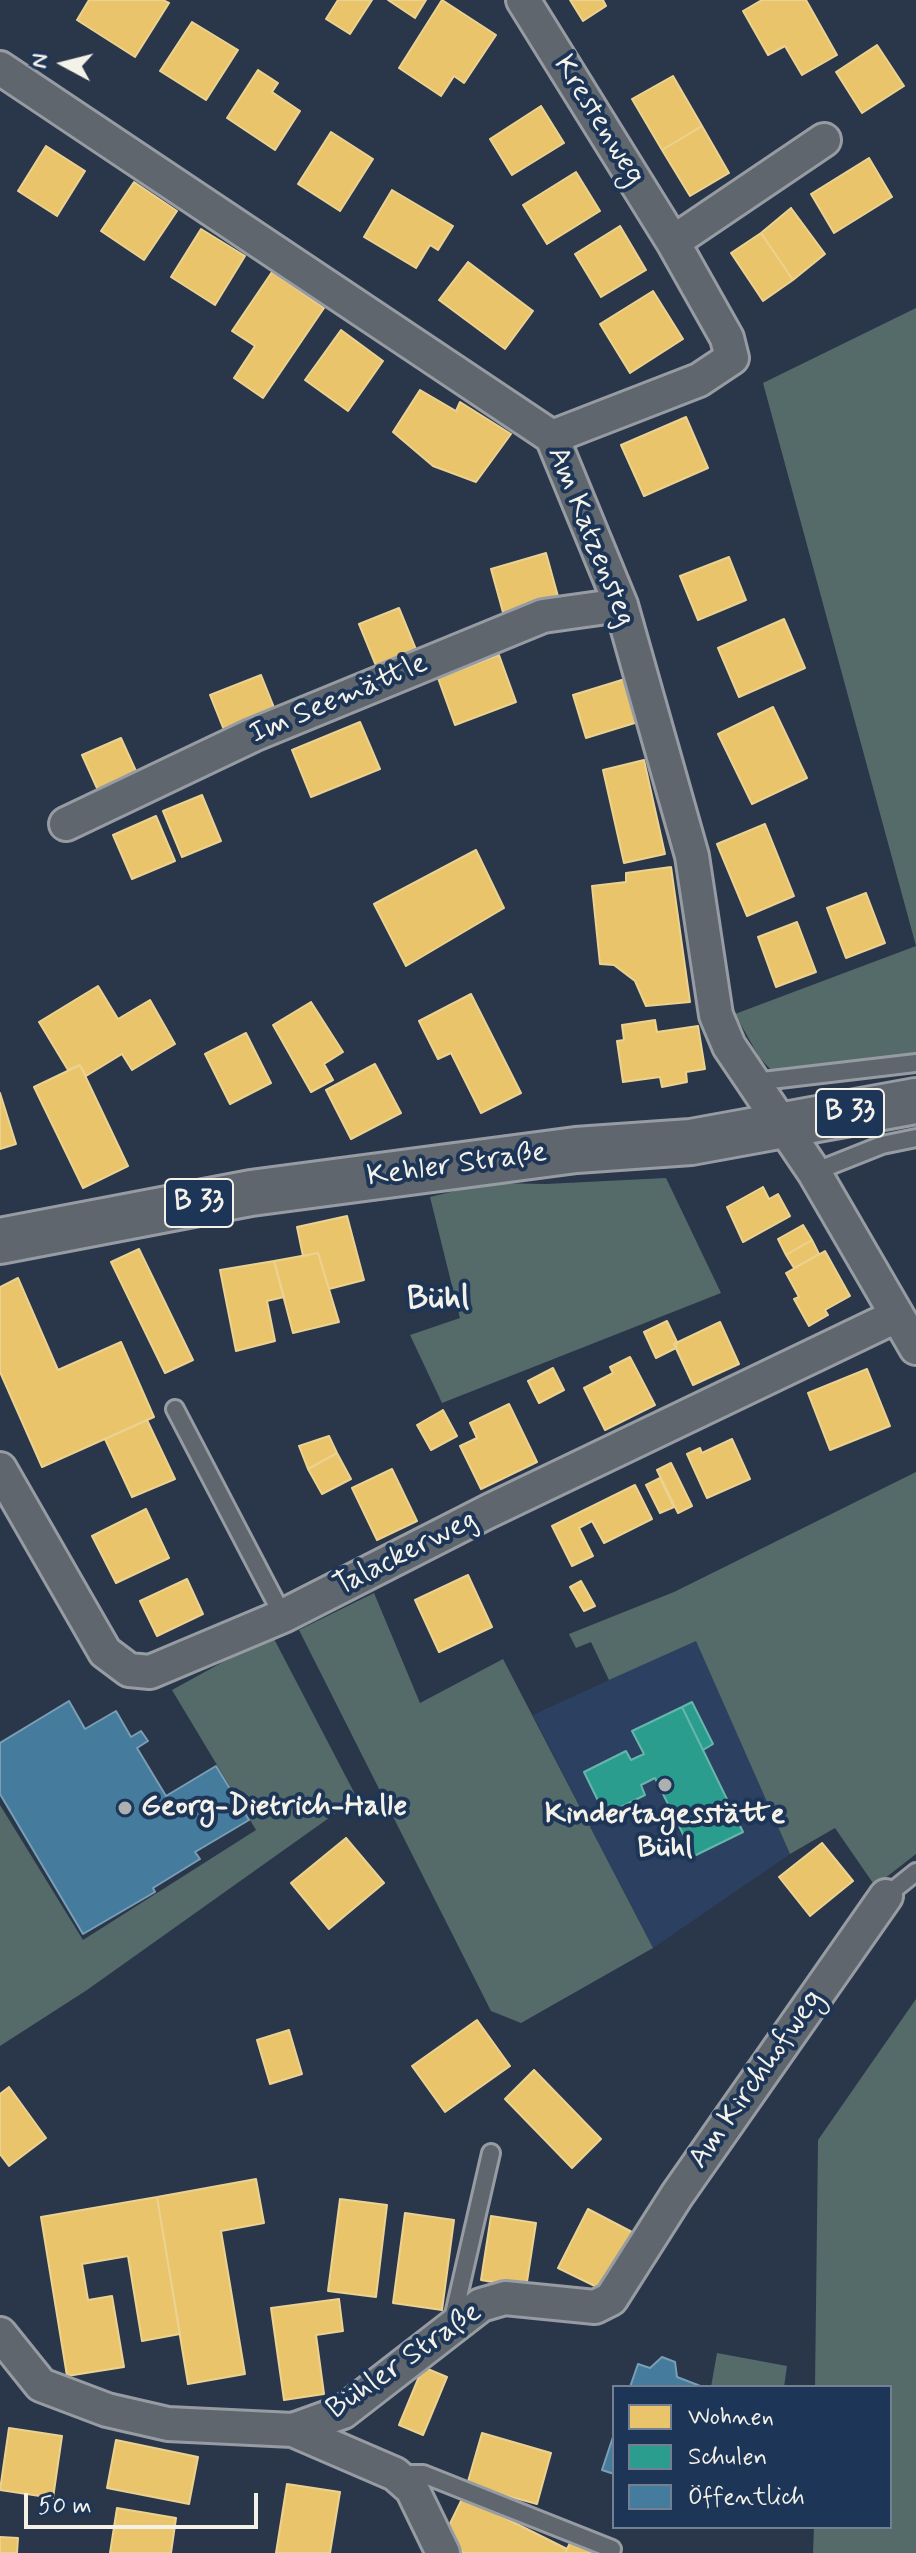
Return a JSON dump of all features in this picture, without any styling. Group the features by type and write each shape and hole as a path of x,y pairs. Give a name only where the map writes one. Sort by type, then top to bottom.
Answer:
{"main road":[{"name":"Kehler Straße","path":"0,1241 251,1193 576,1150 691,1142 916,1101"}],"street":[{"name":"Krestenweg","path":"523,0 673,242 727,338 732,358 699,380 552,437"},
{"name":"Am Katzensteg","path":"0,68 552,437 621,605 692,856 716,1015 729,1046 784,1125"},
{"path":"673,242 824,140"},
{"name":"Im Seemättle","path":"66,824 253,735 543,616 621,605"},
{"path":"784,1125 916,1348"},
{"name":"Talackerweg","path":"0,1469 105,1652 129,1670 150,1672 283,1616 489,1511 896,1316"},
{"name":"Am Kirchhofweg","path":"611,2299 677,2195 886,1896"},
{"name":"Bühler Straße","path":"293,2430 343,2412 452,2324 481,2305 505,2298 581,2308 595,2307 611,2299"},
{"name":"Bühler Straße","path":"0,2334 41,2385 107,2410 168,2424 293,2430 395,2474 412,2489 443,2553"}],"lane":[{"path":"754,1082 916,1063"},
{"path":"814,1172 882,1145 916,1138"},
{"path":"175,1409 283,1616"},
{"name":"Am Kirchhofweg","path":"886,1896 916,1872"},
{"path":"452,2324 491,2153"},
{"name":"Bühler Straße","path":"395,2474 423,2474 612,2549"}],"shaded area":[{"name":"Kindertagesstätte Bühl","path":"696,1640 790,1854 653,1948 533,1715"}],"green space":[{"path":"916,308 916,946 763,383"},
{"path":"916,946 916,1053 771,1070 759,1057 735,1014"},
{"path":"666,1178 721,1293 442,1403 410,1335 460,1318 430,1197 487,1183 546,1184"},
{"path":"916,1472 916,1854 875,1886 835,1828 790,1854 696,1641 609,1680 591,1642 576,1648 569,1634 674,1592"},
{"path":"374,1593 420,1703 503,1659 653,1948 521,2023 491,2011 299,1630"},
{"path":"272,1635 357,1798 87,1990 0,2046 0,1805 83,1940 256,1830 172,1690"},
{"path":"916,1999 916,2553 813,2553 814,2529 892,2529 892,2385 815,2385 818,2140"},
{"path":"717,2353 787,2366 784,2385 711,2385"}],"building: Wohnen":[{"path":"89,0 163,0 169,3 135,57 77,20"},
{"path":"338,0 372,0 350,34 326,19"},
{"path":"388,0 426,0 415,18"},
{"path":"442,0 496,35 464,83 454,76 441,96 399,68"},
{"path":"570,0 603,0 606,6 583,21"},
{"path":"762,0 806,0 837,55 802,75 785,46 768,55 743,11"},
{"path":"192,22 238,50 206,100 160,71"},
{"path":"877,45 904,86 862,113 836,72"},
{"path":"258,70 278,83 272,92 300,111 275,150 227,118"},
{"path":"673,76 702,126 662,150 632,99"},
{"path":"541,106 564,143 512,175 490,139"},
{"path":"702,126 729,173 690,196 662,150"},
{"path":"331,132 373,159 340,211 298,184"},
{"path":"46,146 85,171 57,216 18,191"},
{"path":"869,158 892,197 834,233 811,194"},
{"path":"576,172 600,211 547,244 523,205"},
{"path":"134,182 177,211 144,260 101,231"},
{"path":"392,190 453,226 438,250 430,245 416,268 364,237"},
{"path":"791,208 825,254 793,280 761,233"},
{"path":"620,226 646,270 601,297 575,254"},
{"path":"201,229 245,256 215,305 171,277"},
{"path":"761,233 793,280 763,301 731,253"},
{"path":"468,262 533,311 505,349 439,300"},
{"path":"272,272 324,308 263,398 234,378 255,346 232,331"},
{"path":"653,291 683,339 630,373 600,324"},
{"path":"341,330 383,361 348,411 305,380"},
{"path":"420,390 456,411 460,402 511,434 476,482 433,466 393,432"},
{"path":"686,417 708,468 644,496 621,445"},
{"path":"546,553 559,600 504,616 491,569"},
{"path":"729,557 746,600 698,620 680,576"},
{"path":"399,608 417,652 377,668 359,624"},
{"path":"784,619 805,668 739,697 718,648"},
{"path":"499,655 516,702 455,725 438,678"},
{"path":"261,675 277,715 226,735 210,695"},
{"path":"625,679 638,722 586,738 573,695"},
{"path":"773,707 807,778 752,804 718,734"},
{"path":"360,722 380,769 311,797 292,750"},
{"path":"121,738 140,780 101,797 82,755"},
{"path":"644,760 665,854 624,863 603,770"},
{"path":"202,795 221,841 182,857 163,811"},
{"path":"156,816 175,861 132,879 113,835"},
{"path":"765,824 794,896 747,916 717,844"},
{"path":"476,850 504,908 406,966 374,904"},
{"path":"671,867 690,1002 646,1006 635,981 614,965 600,964 592,886 626,882 626,873"},
{"path":"866,893 885,943 846,958 827,908"},
{"path":"797,922 816,972 776,987 758,937"},
{"path":"98,986 118,1019 150,1000 175,1044 132,1070 122,1054 86,1076 80,1065 68,1070 39,1022"},
{"path":"471,994 521,1093 481,1113 451,1053 438,1059 419,1021"},
{"path":"311,1002 343,1052 324,1064 333,1080 311,1092 273,1025"},
{"path":"655,1020 657,1032 698,1026 705,1069 686,1072 687,1082 662,1087 660,1077 623,1082 617,1041 624,1040 622,1025"},
{"path":"246,1033 271,1083 230,1104 205,1054"},
{"path":"375,1064 401,1113 351,1139 326,1090"},
{"path":"80,1065 128,1166 83,1188 34,1087"},
{"path":"0,1093 16,1144 0,1149"},
{"path":"763,1187 769,1199 778,1194 790,1216 743,1242 727,1207"},
{"path":"347,1216 364,1280 329,1289 318,1253 303,1256 297,1227"},
{"path":"803,1225 812,1240 786,1255 778,1239"},
{"path":"812,1240 819,1254 794,1268 786,1255"},
{"path":"139,1249 193,1360 165,1373 111,1262"},
{"path":"825,1251 850,1296 825,1310 828,1315 809,1326 794,1299 799,1297 786,1273"},
{"path":"318,1253 339,1322 293,1333 274,1261"},
{"path":"274,1261 284,1297 267,1301 275,1341 236,1351 220,1270"},
{"path":"18,1278 58,1370 121,1342 154,1417 42,1467 0,1372 0,1287"},
{"path":"667,1321 677,1342 676,1348 656,1358 644,1332"},
{"path":"720,1322 739,1364 693,1385 674,1344"},
{"path":"630,1357 655,1405 605,1430 584,1388 613,1373 610,1367"},
{"path":"553,1368 564,1390 539,1403 528,1381"},
{"path":"867,1369 890,1426 830,1450 808,1393"},
{"path":"509,1404 537,1462 481,1489 460,1446 477,1438 470,1423"},
{"path":"443,1410 457,1436 431,1450 417,1425"},
{"path":"147,1420 175,1479 132,1497 105,1439"},
{"path":"329,1436 337,1453 308,1469 299,1446"},
{"path":"732,1439 750,1479 707,1498 687,1454 700,1448 702,1453"},
{"path":"337,1453 351,1479 322,1494 308,1469"},
{"path":"671,1463 692,1506 678,1513 657,1470"},
{"path":"392,1469 417,1521 377,1540 352,1488"},
{"path":"660,1478 674,1507 660,1513 646,1485"},
{"path":"635,1485 652,1519 604,1543 592,1521 579,1528 593,1556 572,1566 552,1526"},
{"path":"146,1509 169,1558 116,1583 92,1536"},
{"path":"468,1575 492,1627 439,1652 415,1600"},
{"path":"187,1579 203,1614 157,1636 140,1601"},
{"path":"581,1581 595,1606 584,1611 570,1587"},
{"path":"346,1838 384,1883 329,1929 291,1883"},
{"path":"822,1843 853,1881 810,1916 779,1877"},
{"path":"477,2020 510,2066 445,2112 412,2066"},
{"path":"289,2030 302,2074 270,2084 257,2040"},
{"path":"534,2070 601,2139 572,2168 505,2099"},
{"path":"9,2087 46,2138 9,2166 0,2154 0,2094"},
{"path":"256,2179 264,2223 221,2231 245,2374 188,2384 157,2197"},
{"path":"157,2197 180,2334 142,2341 128,2256 82,2264 88,2300 112,2296 124,2367 67,2376 41,2217"},
{"path":"340,2199 387,2205 376,2297 328,2291"},
{"path":"588,2209 632,2232 603,2290 558,2268"},
{"path":"405,2213 454,2220 442,2310 393,2303"},
{"path":"491,2216 536,2223 526,2288 481,2280"},
{"path":"339,2299 343,2331 316,2335 324,2394 284,2400 271,2308"},
{"path":"423,2367 447,2377 423,2435 399,2425"},
{"path":"9,2428 62,2436 53,2498 0,2490"},
{"path":"482,2433 551,2453 537,2504 467,2485"},
{"path":"116,2440 198,2457 189,2504 107,2488"},
{"path":"287,2484 340,2492 330,2553 276,2553"},
{"path":"463,2497 567,2549 565,2553 464,2553 441,2542"},
{"path":"117,2508 176,2518 171,2553 110,2553"},
{"path":"0,2537 18,2538 17,2553 0,2553"},
{"path":"571,2541 595,2553 565,2553"}],"building: Schulen":[{"path":"692,1702 713,1744 703,1750 682,1707"},
{"path":"682,1707 743,1832 694,1856 655,1778 641,1785 645,1795 605,1815 584,1772 626,1751 631,1760 644,1754 632,1731"}],"building: Öffentlich":[{"name":"Georg-Dietrich-Halle","path":"69,1701 85,1729 116,1711 131,1737 141,1731 148,1741 137,1748 166,1796 216,1766 249,1820 195,1852 200,1859 153,1888 155,1892 83,1934 0,1794 0,1743"},
{"path":"662,2357 675,2362 677,2377 698,2385 631,2385 638,2364 650,2368"},
{"path":"612,2440 612,2473 602,2470"}],"place":[{"name":"Kindertagesstätte Bühl","path":"665,1785"},
{"name":"Georg-Dietrich-Halle","path":"125,1808"}],"district":[{"name":"Bühl","path":"438,1301"}]}
